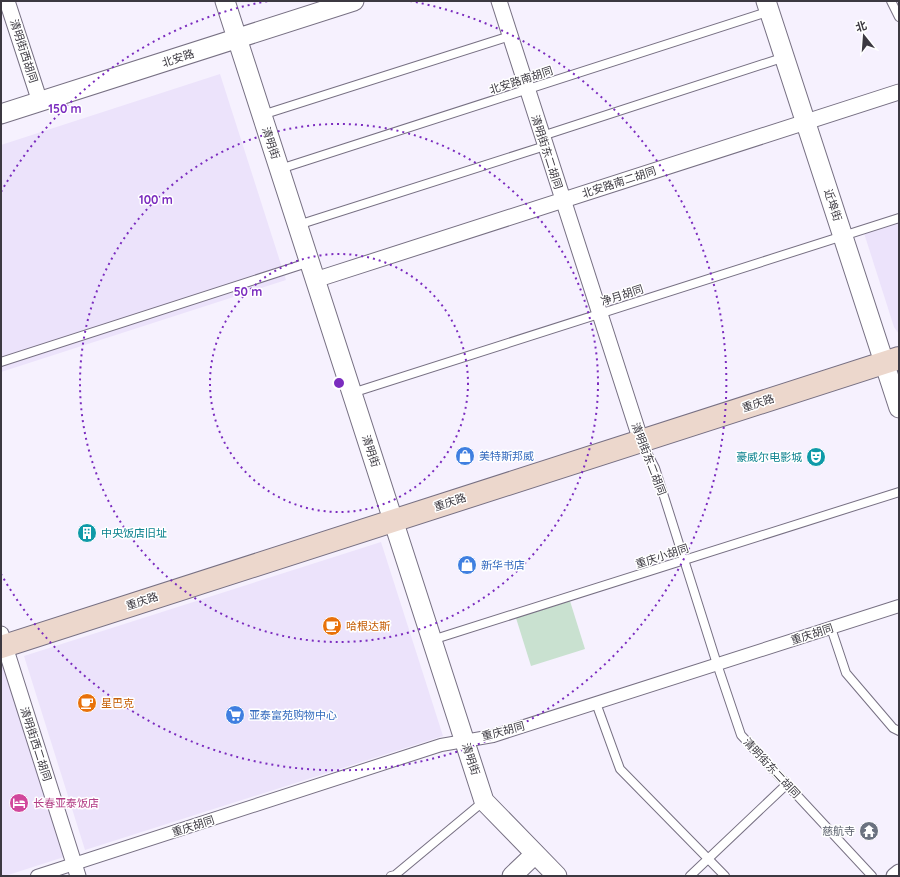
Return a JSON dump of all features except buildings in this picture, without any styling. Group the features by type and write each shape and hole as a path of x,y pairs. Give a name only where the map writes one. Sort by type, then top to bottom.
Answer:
{"main road":[{"name":"重庆路","path":"2,642 393,520 892,360"}],"street":[{"name":"清明街西胡同","path":"7,1 40,102"},
{"name":"清明街","path":"225,1 484,801 557,876"},
{"name":"北安路","path":"1,114 354,1"},
{"name":"清明街东二胡同","path":"499,1 641,441"},
{"name":"近埠街","path":"768,6 843,236 892,360 899,408"},
{"name":"北安路南二胡同","path":"312,271 563,200 899,92"},
{"name":"重庆胡同","path":"37,876 76,870 440,745 493,736 899,606"},
{"name":"清明街西二胡同","path":"2,642 76,870"},
{"path":"512,876 535,854"},
{"path":"894,876 899,872"}],"lane":[{"path":"891,1 899,17"},
{"name":"北安路南胡同","path":"280,169 527,89 768,6"},
{"path":"262,115 510,36"},
{"path":"298,226 785,57"},
{"name":"净月胡同","path":"352,393 899,218"},
{"path":"1,362 312,271"},
{"name":"清明街东二胡同","path":"641,441 655,468 717,664 742,735 872,876"},
{"name":"重庆小胡同","path":"432,640 899,492"},
{"path":"831,628 846,672 893,728 899,731"},
{"path":"596,703 620,769 725,876"},
{"path":"690,876 787,784"},
{"path":"390,876 395,875 484,801"}],"shaded area":[{"path":"220,74 286,280 1,372 1,145"},
{"path":"899,222 899,334 894,327 864,233"},
{"name":"亚泰富苑购物中心","path":"381,542 443,736 85,850 24,656"},
{"name":"长春亚泰饭店","path":"1,663 64,857 5,876 1,876"}],"green space":[{"path":"570,601 585,649 531,666 516,618"}],"place":[{"name":"美特斯邦威","path":"465,456"},
{"name":"豪威尔电影城","path":"816,457"},
{"name":"中央饭店旧址","path":"87,533"},
{"name":"新华书店","path":"467,565"},
{"name":"哈根达斯","path":"332,626"},
{"name":"星巴克","path":"87,703"},
{"name":"亚泰富苑购物中心","path":"235,715"},
{"name":"长春亚泰饭店","path":"19,803"},
{"name":"慈航寺","path":"869,831"}]}
